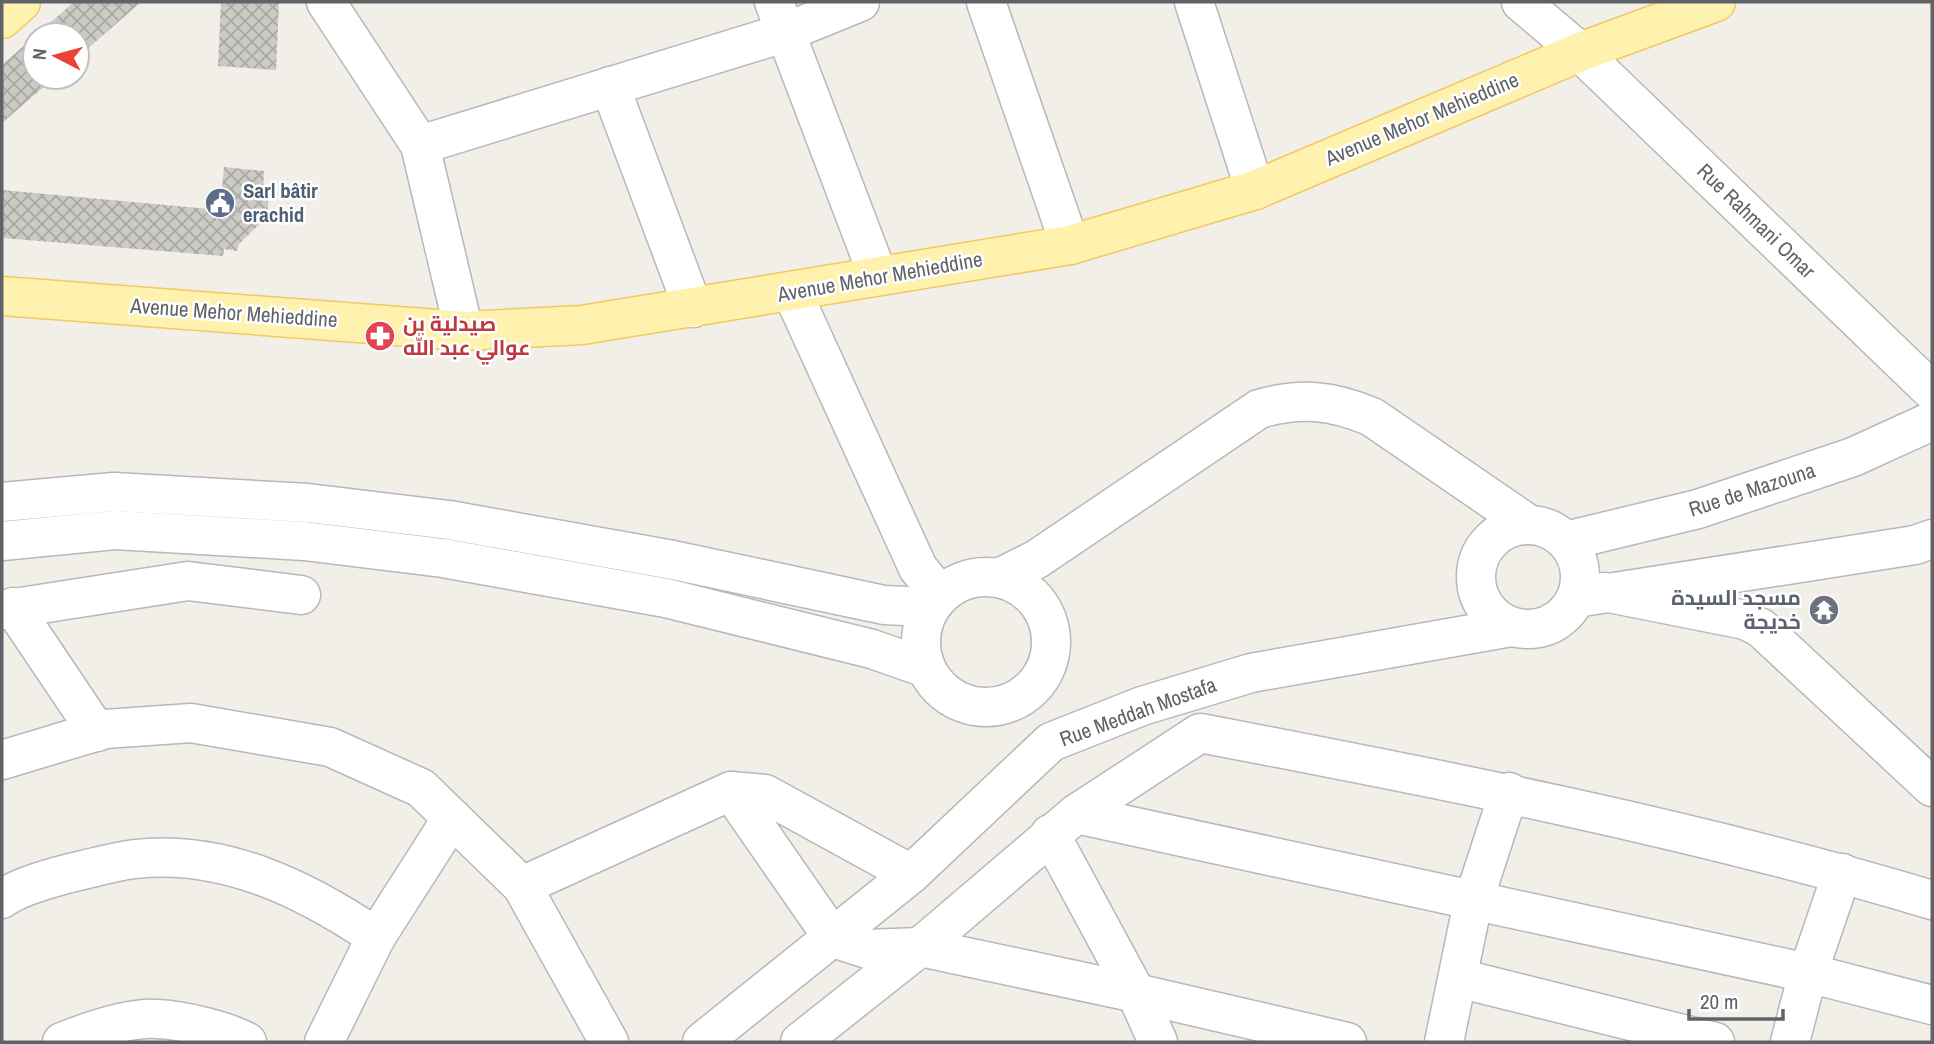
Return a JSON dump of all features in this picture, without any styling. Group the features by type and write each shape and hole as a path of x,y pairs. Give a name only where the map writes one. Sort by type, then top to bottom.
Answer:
{"main road":[{"path":"2,19 21,2"},
{"name":"Avenue Mehor Mehieddine","path":"2,296 464,331 582,325 1070,245 1255,190 1580,52 1716,2"}],"street":[{"path":"326,2 420,145 464,331"},
{"path":"420,145 610,86 779,17 860,2"},
{"path":"986,2 1070,245"},
{"path":"1194,2 1255,190"},
{"name":"Rue Rahmani Omar","path":"1521,2 1580,52 1932,390"},
{"path":"779,17 878,276"},
{"path":"610,86 693,308"},
{"path":"2,502 114,492 307,503 449,520 673,560 884,605 935,601 968,579 999,578 1018,584 1033,596 1044,612 1051,630 1051,649 1046,668 1036,684 1022,697 1005,705 986,708 967,705 950,698 936,685 926,668 920,637 935,601 792,292"},
{"path":"999,578 1037,559 1259,409 1287,401 1316,400 1345,405 1372,417 1528,524 1555,532 1566,541 1590,595"},
{"name":"Rue de Mazouna","path":"1566,541 1698,509 1853,457 1932,421"},
{"path":"1528,524 1511,527 1497,534 1478,561 1476,585 1485,608 1497,620 1511,627 1542,628 1590,595 1915,545 1932,539"},
{"path":"2,541 115,530 304,541 443,558 666,598 872,649 926,668"},
{"path":"97,732 7,609 188,580 300,595"},
{"path":"1590,595 1745,620 1762,628 1932,787"},
{"name":"Rue Meddah Mostafa","path":"702,1042 911,874 1051,742 1142,706 1251,673 1511,627"},
{"path":"1022,697 1051,742"},
{"path":"2,760 97,732 191,723 330,747 421,788 522,886 609,1042"},
{"path":"800,1042 920,947 1063,824 1200,733 1509,792 1842,873 1932,900"},
{"path":"522,886 732,791 765,794 911,874"},
{"path":"732,791 833,938 867,949 920,947 1347,1042"},
{"path":"1444,1042 1474,902 1509,792"},
{"path":"324,1042 376,937 452,818"},
{"path":"1063,824 1474,902 1808,973 1932,1005"},
{"path":"1063,824 1158,1042"},
{"path":"2,899 68,873 136,859 202,860 249,871 324,902 376,937"},
{"path":"1790,1042 1808,973 1842,873"},
{"path":"1458,978 1715,1042"},
{"path":"1126,1042 1136,993"},
{"path":"81,1039 156,1018 232,1034 247,1042"}],"building":[{"path":"74,2 141,2 91,46 91,21 52,21"},
{"path":"221,2 279,2 276,70 218,66"},
{"path":"21,48 21,91 39,91 2,123 2,65"},
{"path":"224,167 264,171 263,195 269,196 267,217 239,244 237,251 224,249 223,256 2,238 2,190 220,210"}],"place":[{"name":"Sarl bâtir erachid","path":"220,203"},
{"name":"صيدلية بن عوالي عبد الله","path":"380,336"},
{"name":"مسجد السيدة خديجة","path":"1824,610"}]}
